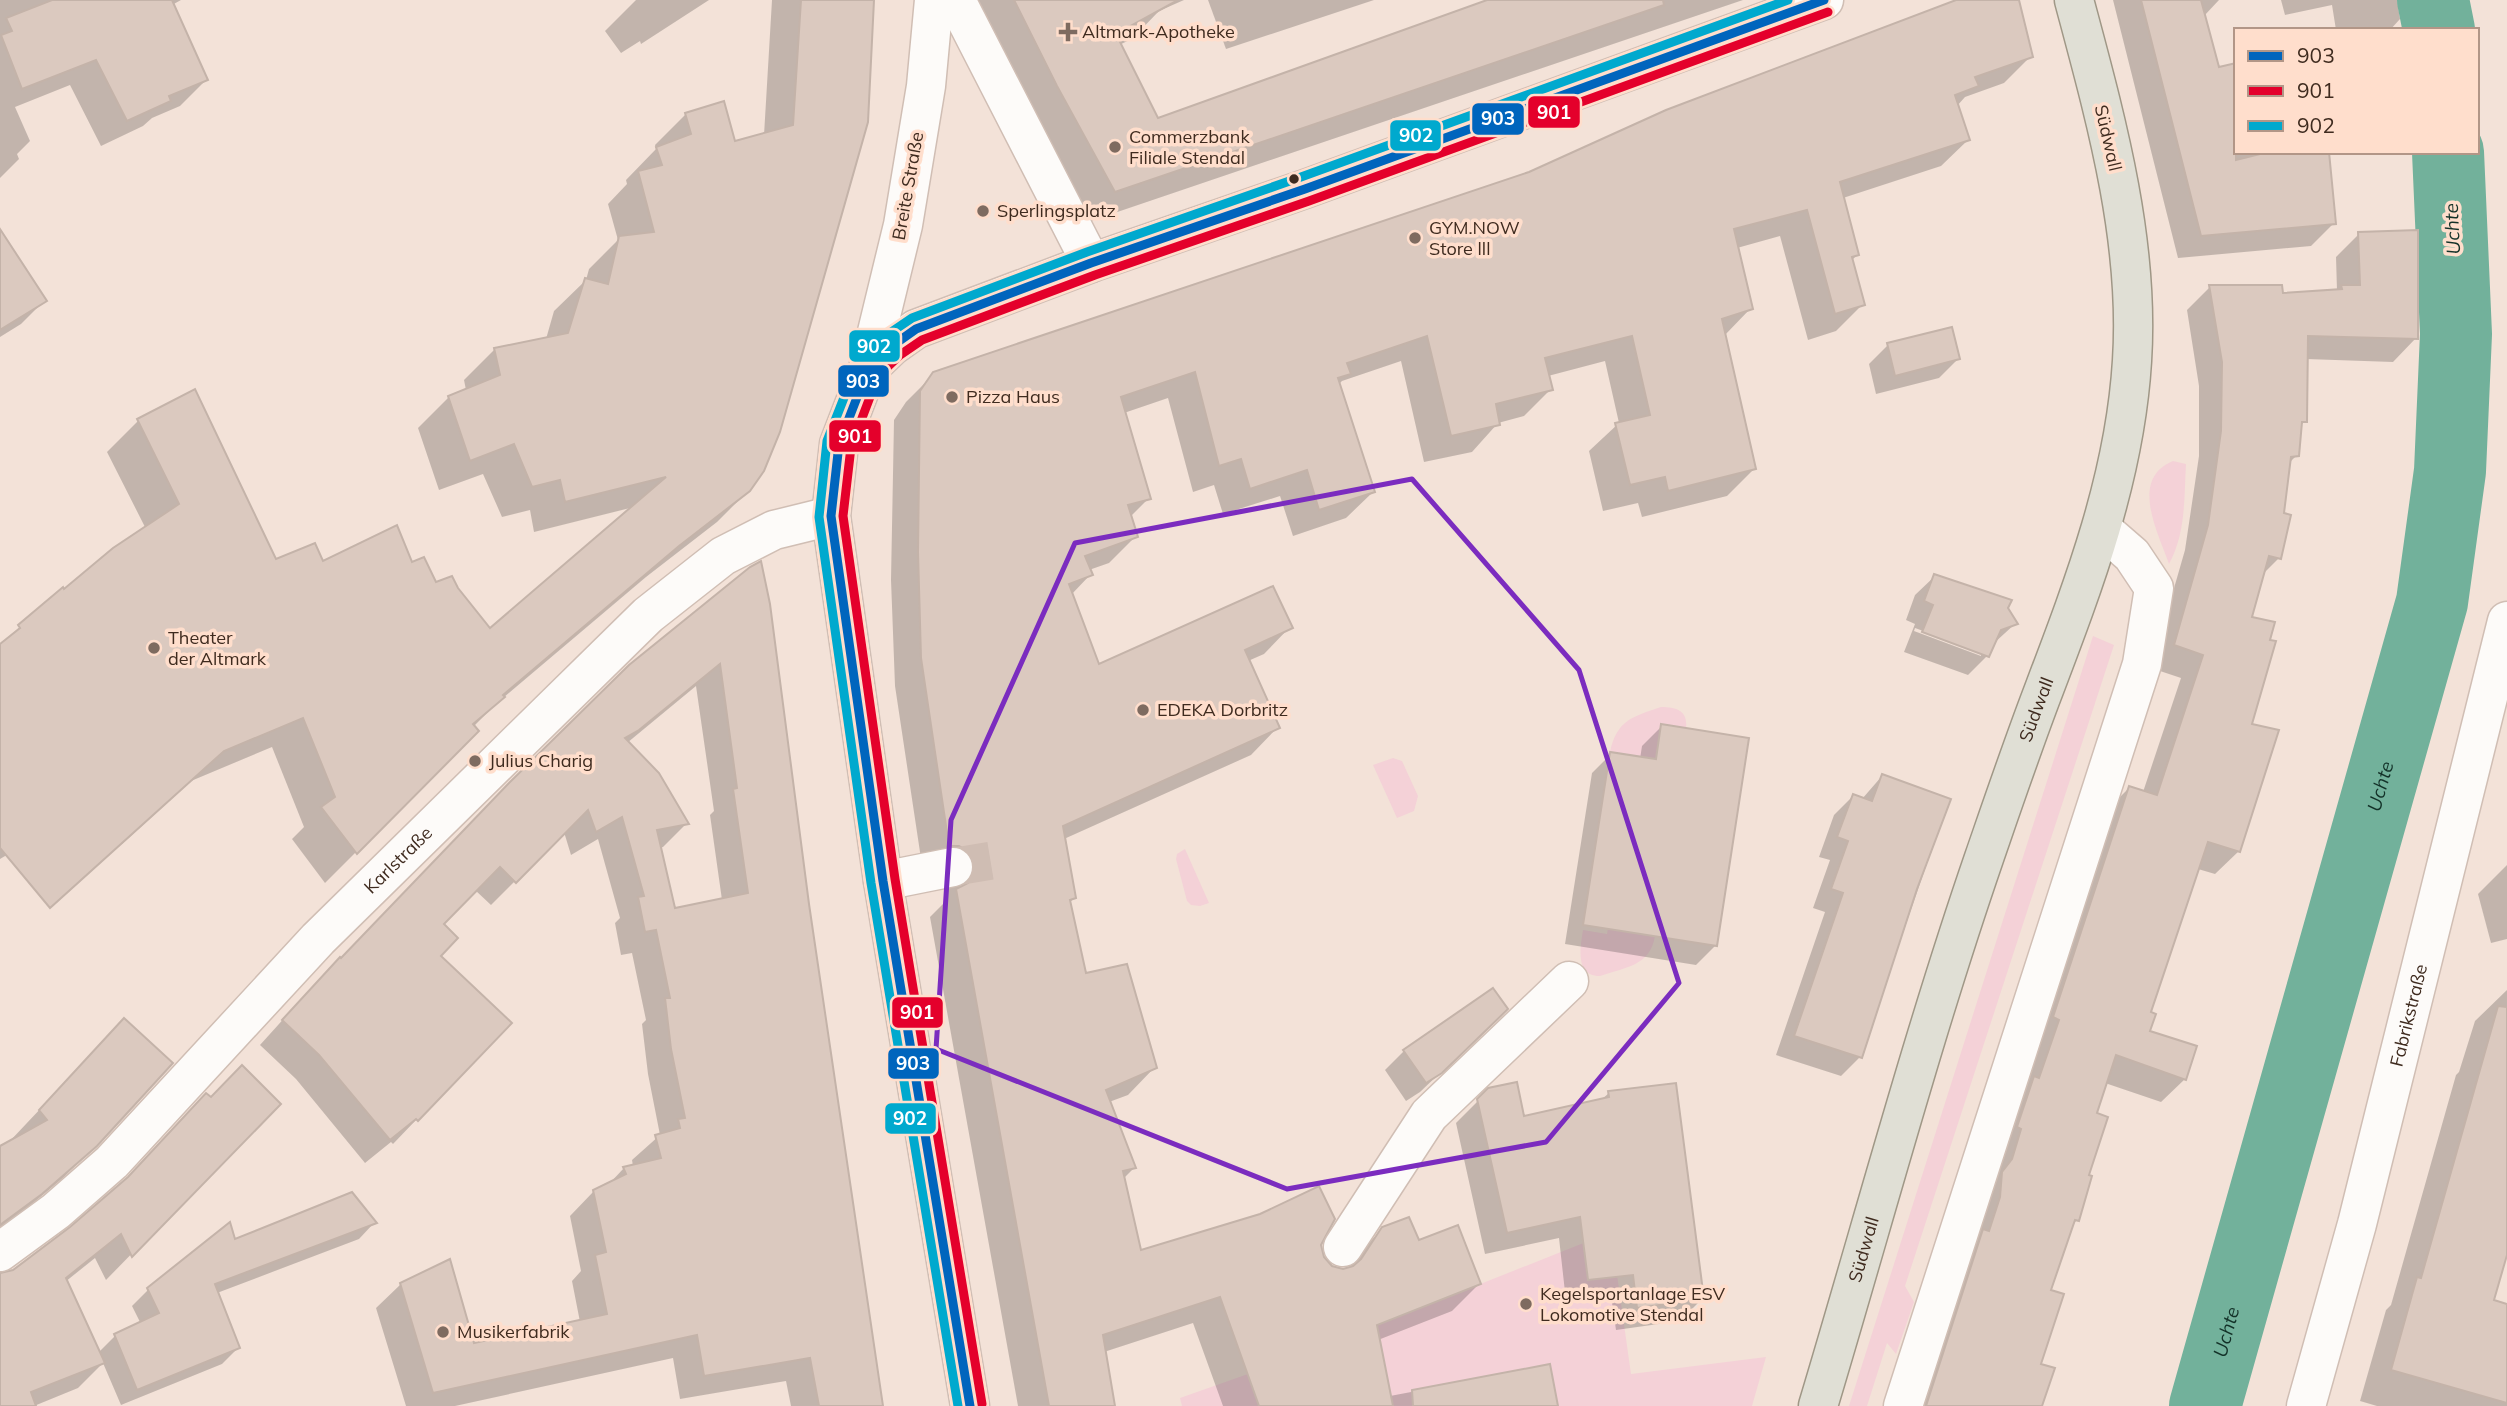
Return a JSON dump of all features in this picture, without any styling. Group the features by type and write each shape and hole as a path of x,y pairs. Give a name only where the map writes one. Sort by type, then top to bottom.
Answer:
{"main road":[{"name":"Südwall","path":"1818,1406 1967,908 2022,747 2092,562 2123,437 2133,358 2133,309 2119,182 2074,0"}],"street":[{"name":"Breite Straße","path":"934,0 926,86 902,225 868,369 839,444 831,516 883,881 970,1406"},
{"path":"956,0 1091,263"},
{"path":"868,369 892,346 916,329 1091,263 1305,190 1824,0"},
{"name":"Karlstraße","path":"0,1252 56,1211 112,1162 318,939 648,615 723,556 774,530 831,516"},
{"path":"1903,1406 2143,664 2154,587 2132,555 2102,529"},
{"name":"Fabrikstraße","path":"2306,1406 2357,1224 2507,621"},
{"path":"883,881 953,867"},
{"path":"1343,1247 1429,1115 1570,981"}],"highlighted area":[{"path":"1412,479 1579,670 1679,983 1546,1142 1287,1189 936,1049 951,820 1075,543"}],"shaded area":[{"path":"2173,461 2186,464 2179,540 2169,564 2154,522 2149,493 2152,480 2160,469"},
{"path":"2093,636 2114,645 1905,1286 1914,1302 1896,1354 1887,1343 1867,1406 1849,1406"},
{"path":"1661,707 1680,711 1685,718 1686,728 1661,725 1652,786 1655,936 1648,954 1635,964 1600,976 1592,975 1586,971 1581,960 1583,930 1607,934 1634,756 1610,752 1617,733 1627,721"},
{"path":"1393,758 1402,761 1418,796 1414,811 1397,818 1373,765"},
{"path":"1185,849 1209,903 1200,906 1191,905 1187,901 1176,859 1177,854"},
{"name":"Kegelsportanlage ESV Lokomotive Stendal","path":"1611,1232 1631,1374 1766,1357 1752,1406 1182,1406 1180,1398 1307,1353"}],"building":[{"path":"52,0 172,0 208,80 169,96 171,101 127,121 96,60 22,89 1,35 12,31 6,18"},
{"path":"801,0 874,0 868,122 780,432 764,471 750,491 679,546 503,695 505,697 473,724 479,731 357,854 321,807 335,797 303,718 224,751 50,908 0,848 0,644 63,587 64,589 113,548 179,504 137,419 195,389 276,559 315,543 323,561 397,525 412,562 424,557 436,582 452,576 458,588 490,628 666,477 565,502 560,480 532,487 514,444 470,461 448,396 500,375 494,348 568,333 585,278 608,284 619,236 654,232 638,171 662,165 656,147 691,134 685,113 724,101 735,141 793,125"},
{"path":"1014,0 1178,0 1116,34 1158,118 1487,0 1663,0 1664,5 1115,192"},
{"path":"1956,0 2019,0 2033,57 1975,77 1979,86 1955,95 1970,140 1840,182 1859,255 1852,257 1865,305 1835,314 1807,210 1734,229 1753,309 1722,319 1756,469 1668,491 1665,477 1630,485 1615,423 1650,415 1632,336 1545,358 1553,390 1496,404 1500,425 1451,436 1427,336 1347,363 1351,374 1338,378 1375,492 1319,510 1307,470 1250,489 1241,459 1219,466 1195,372 1121,397 1151,499 1128,505 1138,537 1085,556 1093,575 1069,584 1099,664 1273,586 1293,628 1245,650 1280,728 1063,826 1076,898 1070,900 1086,973 1127,964 1157,1068 1106,1090 1136,1168 1123,1171 1141,1250 1260,1214 1319,1186 1335,1219 1321,1245 1324,1257 1332,1266 1343,1269 1353,1266 1361,1259 1382,1227 1409,1217 1419,1240 1458,1225 1481,1284 1377,1325 1393,1406 1259,1406 1220,1297 1103,1335 1115,1406 1049,1406 956,889 968,883 973,875 974,863 969,852 959,846 949,846 921,658 918,552 920,391 933,372 1529,172 1666,110"},
{"path":"2141,0 2201,0 2219,67 2234,63 2236,160 2260,154 2329,154 2336,224 2201,236"},
{"path":"0,229 47,301 0,330"},
{"path":"2418,230 2418,339 2308,336 2307,422 2302,422 2299,456 2291,457 2284,513 2291,515 2281,559 2269,556 2252,617 2275,622 2270,640 2276,641 2252,724 2279,730 2240,852 2208,842 2151,1012 2156,1014 2150,1031 2197,1046 2186,1080 2116,1055 2097,1113 2108,1117 2089,1175 2092,1176 2079,1221 2075,1220 2051,1290 2064,1294 2041,1364 2055,1368 2042,1406 1926,1406 1983,1229 1989,1231 2000,1197 2002,1172 2012,1159 2021,1129 2017,1127 2034,1076 2039,1078 2059,1020 2053,1017 2129,786 2157,795 2203,655 2174,645 2208,525 2221,431 2222,362 2209,285 2282,285 2283,293 2342,289 2341,285 2360,285 2358,232"},
{"path":"1952,327 1960,359 1895,376 1887,343"},
{"path":"761,561 770,604 809,904 883,1406 819,1406 810,1358 704,1376 697,1335 433,1393 400,1283 450,1259 474,1343 607,1314 595,1255 606,1252 593,1190 626,1174 623,1167 661,1158 655,1135 680,1128 678,1119 685,1118 671,1049 665,998 670,998 656,930 645,932 638,897 644,896 622,817 596,832 588,810 516,883 500,867 444,924 458,938 441,956 512,1023 418,1121 416,1119 390,1140 319,1055 282,1020 509,783 629,665","holes":["720,664 737,788 733,789 748,893 675,908 657,830 689,824 659,773 625,738 639,730"]},
{"path":"1934,574 2012,600 2008,608 2018,624 2001,630 1989,657 1922,632 1933,605 1924,601"},
{"path":"1661,724 1749,738 1717,946 1583,925 1610,752 1656,759"},
{"path":"1882,774 1951,799 1917,889 1862,1058 1794,1036 1843,893 1831,889 1848,841 1837,837 1853,794 1872,801"},
{"path":"1493,988 1508,1009 1442,1073 1426,1083 1403,1050"},
{"path":"2498,1006 2507,1007 2507,1255 2494,1300 2507,1304 2507,1403 2391,1370 2417,1277 2421,1278"},
{"path":"124,1018 173,1063 97,1146 42,1194 0,1225 0,1146 47,1120 39,1110"},
{"path":"242,1065 281,1104 132,1257 121,1234 66,1278 105,1363 31,1392 36,1406 0,1406 0,1273 13,1270 70,1227 128,1177 206,1093 211,1097"},
{"path":"1517,1082 1524,1116 1609,1097 1608,1091 1676,1083 1704,1299 1637,1308 1633,1275 1588,1280 1580,1217 1507,1233 1477,1099 1488,1088"},
{"path":"352,1192 377,1223 215,1284 240,1348 137,1390 114,1334 159,1313 147,1288 230,1222 235,1239"},
{"path":"1550,1364 1558,1406 1413,1406 1412,1390"}],"waterway":[{"name":"Uchte","path":"2433,0 2439,28"},
{"name":"Uchte","path":"2205,1406 2432,602 2450,471 2456,334 2448,154"}],"tunnel":[{"path":"953,867 1001,859"}],"transit line":[{"name":"902","path":"958,1406 871,883 819,517 827,441 858,362 884,337 912,318 1087,252 1788,0"},
{"name":"903","path":"970,1406 883,881 831,516 839,444 868,369 892,346 916,329 1091,263 1305,189 1824,0"},
{"name":"901","path":"982,1404 895,879 843,516 851,447 878,376 900,355 922,340 1095,275 1309,201 1828,12"}],"place":[{"name":"Altmark-Apotheke","path":"1068,32"},
{"name":"Commerzbank Filiale Stendal","path":"1115,147"},
{"name":"Sperlingsplatz","path":"983,211"},
{"name":"GYM.NOW Store lll","path":"1415,238"},
{"name":"Pizza Haus","path":"952,397"},
{"name":"Theater der Altmark","path":"154,648"},
{"name":"EDEKA Dorbritz","path":"1143,710"},
{"name":"Julius Charig","path":"475,761"},
{"name":"Kegelsportanlage ESV Lokomotive Stendal","path":"1526,1304"},
{"name":"Musikerfabrik","path":"443,1332"}]}
